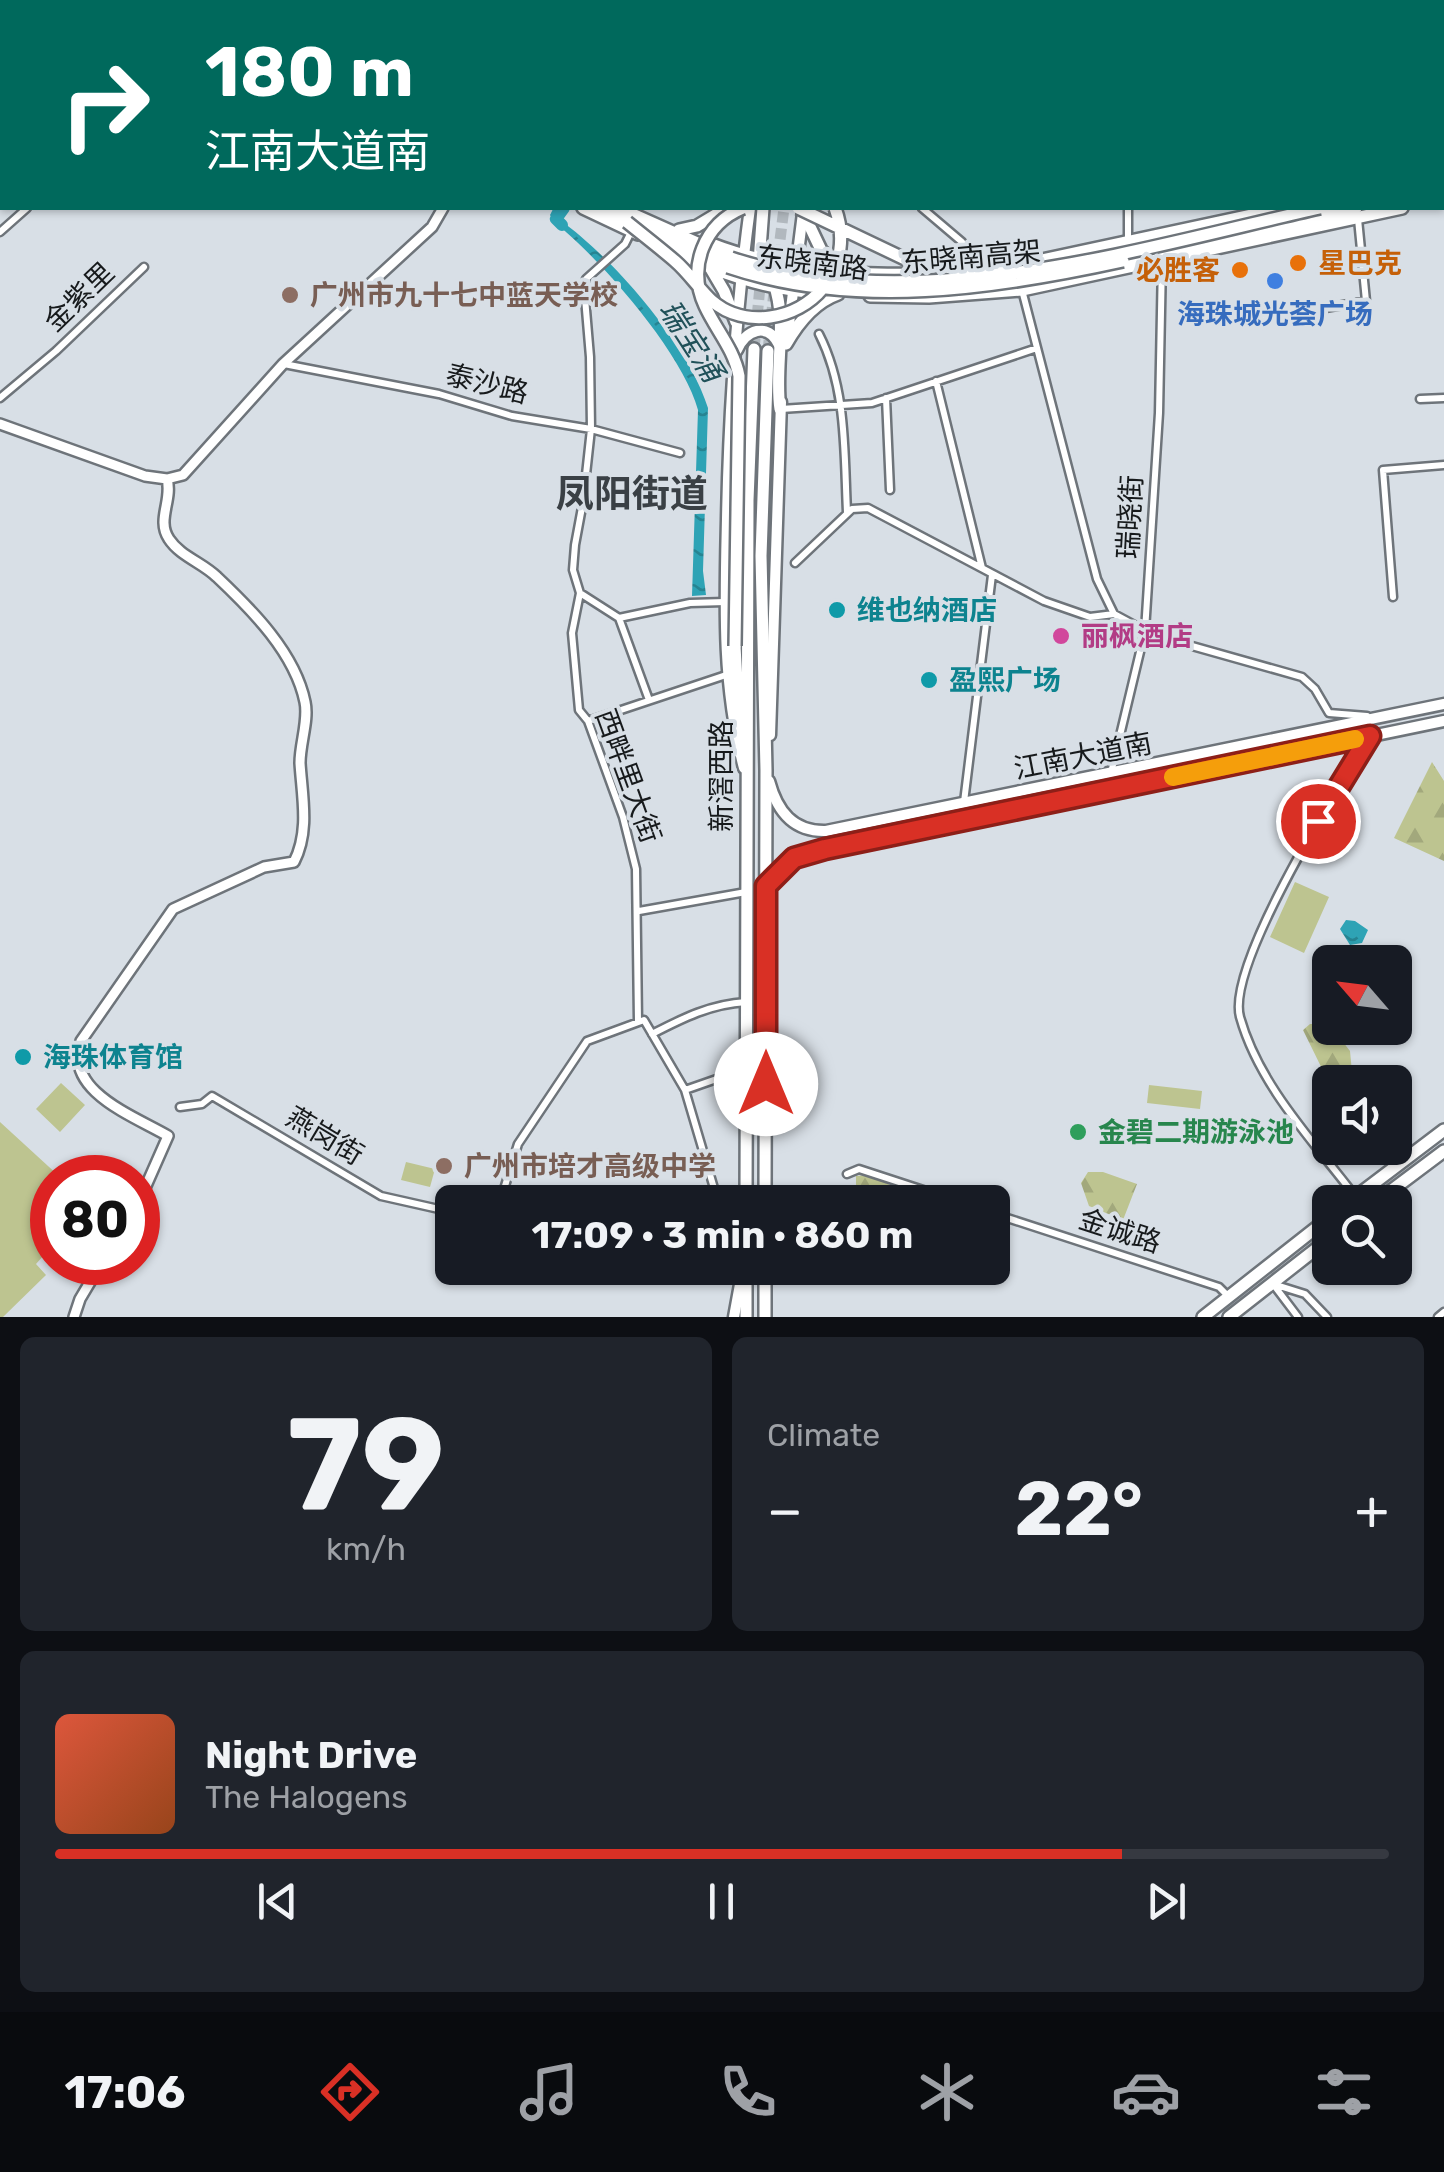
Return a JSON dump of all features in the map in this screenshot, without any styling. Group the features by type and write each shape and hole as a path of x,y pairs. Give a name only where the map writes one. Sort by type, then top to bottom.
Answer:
{"main road":[{"name":"东晓南路","path":"588,210 711,268 775,288 930,297 1022,290 1384,210"},
{"name":"东晓南高架","path":"600,210 629,227 704,258 778,281 846,288 937,290 994,286 1072,272 1357,213"},
{"name":"东晓南高架","path":"623,210 731,258 811,276 909,280 972,278 1094,257 1311,210"},
{"name":"东晓南路","path":"636,210 758,259 842,271 909,274 979,272 1275,210"},
{"path":"680,230 697,226 724,210"},
{"path":"738,210 721,220 708,236 697,271 704,304 730,350 738,376 735,646 738,716 746,774"},
{"path":"746,774 733,728 726,675 725,602 733,363 750,210"},
{"path":"763,210 758,259 793,290"},
{"path":"778,347 793,290 802,210"},
{"path":"778,347 810,312 838,294 836,280 842,271 820,250 802,210"},
{"path":"804,210 886,252 938,267 978,270 1094,257"},
{"path":"629,227 675,262 720,307 748,317 768,317 800,308 828,282 840,250 841,232 836,210"},
{"path":"744,255 768,275 775,288 778,347 774,686 766,770"},
{"path":"711,268 736,322"},
{"path":"733,363 743,337 752,331 766,331 775,337 778,347"},
{"name":"新滘西路","path":"765,1185 766,770 761,556 778,347"},
{"name":"新滘西路","path":"746,1185 748,500 754,349"},
{"name":"江南大道南","path":"766,770 774,802 782,815 815,831 1444,704"},
{"name":"江南大道南","path":"766,886 784,864 806,853 1444,721"},
{"path":"1372,1185 1444,1130"},
{"path":"1399,1185 1444,1151"},
{"path":"1204,1317 1312,1231"},
{"path":"1229,1317 1312,1252"},
{"path":"1262,1271 1272,1283"},
{"path":"734,1317 741,1285"},
{"path":"745,1285 746,1317"},
{"path":"765,1285 765,1317"}],"street":[{"path":"0,232 25,210"},
{"path":"0,424 146,476 167,480 183,475 283,364 432,227 442,210"},
{"path":"924,210 962,242 979,272"},
{"path":"1128,210 1128,242"},
{"path":"1263,319 1366,301 1357,213"},
{"name":"西畔里大街","path":"629,227 625,244 584,286 591,428 573,570 580,593 572,633 579,710 588,721 632,850 639,911 641,1021"},
{"name":"瑞晓街","path":"1112,773 1146,631 1162,260"},
{"name":"金紫里","path":"0,398 144,267"},
{"path":"1022,290 1097,579 1114,614"},
{"path":"819,334 830,356 842,406 847,513"},
{"path":"780,408 842,406 886,398 1037,348"},
{"name":"泰沙路","path":"283,364 439,394 512,416 591,428 680,453"},
{"path":"936,382 982,569"},
{"path":"886,398 890,490"},
{"path":"1420,399 1444,398"},
{"path":"1393,597 1383,470 1444,465"},
{"path":"160,1155 168,1136 88,1085 78,1066 81,1041 173,909 264,867 294,862 304,821 300,750 306,706 298,680 278,643 220,580 168,538 163,524 167,480"},
{"path":"795,563 852,509 868,508 1074,614 1114,614 1146,631 1302,677 1329,713 1378,717"},
{"path":"964,803 992,575"},
{"path":"580,593 619,618 649,700"},
{"path":"619,618 690,603 725,602"},
{"path":"588,721 726,675"},
{"path":"1341,1185 1260,1070 1238,1013 1249,956 1318,821 1370,736"},
{"path":"639,911 746,892"},
{"path":"652,1034 685,1016 722,1003 746,1002"},
{"path":"505,1185 518,1144 587,1041 641,1021 686,1090 713,1185"},
{"path":"686,1090 728,1076 746,1075"},
{"name":"燕岗街","path":"180,1108 202,1104 212,1096 381,1196 435,1208"},
{"path":"846,1174 859,1169 908,1185"},
{"name":"金诚路","path":"1010,1219 1218,1287 1230,1297"},
{"path":"1272,1283 1298,1317"},
{"path":"1272,1283 1304,1294 1328,1317"},
{"path":"74,1317 88,1285"}],"green space":[{"path":"1432,762 1444,781 1444,861 1394,838"},
{"path":"1295,882 1329,897 1304,953 1270,937"},
{"path":"1312,1024 1312,1045 1345,1045 1351,1065 1320,1065 1303,1030"},
{"path":"61,1083 85,1105 60,1132 36,1109"},
{"path":"1149,1085 1202,1091 1200,1109 1147,1103"},
{"path":"0,1122 36,1155 30,1155 30,1285 36,1285 0,1317"},
{"path":"406,1162 435,1169 430,1187 401,1180"},
{"path":"1088,1172 1103,1172 1137,1184 1123,1220 1089,1206 1081,1183"},
{"path":"867,1175 890,1185 856,1185 856,1176"}],"water":[{"path":"552,210 563,213 560,220 625,280 667,331 698,383 708,408 703,571 706,595 692,596 698,410 689,387 637,308 550,215"},
{"path":"1346,920 1368,930 1362,943 1350,945 1340,929"}],"waterway":[{"name":"瑞宝涌","path":"562,225 556,219 563,210"}],"tunnel":[{"path":"776,272 784,210"},
{"path":"754,349 761,276"},
{"path":"768,351 774,291"}],"slow traffic":[{"path":"1173,777 1355,739"}],"place":[{"name":"星巴克","path":"1298,263"},
{"name":"必胜客","path":"1240,270"},
{"name":"海珠城光荟广场","path":"1275,281"},
{"name":"广州市九十七中蓝天学校","path":"290,295"},
{"name":"维也纳酒店","path":"837,610"},
{"name":"丽枫酒店","path":"1061,636"},
{"name":"盈熙广场","path":"929,680"},
{"name":"海珠体育馆","path":"23,1057"},
{"name":"金碧二期游泳池","path":"1078,1132"},
{"name":"广州市培才高级中学","path":"444,1166"}],"district":[{"name":"凤阳街道","path":"632,494"}],"route":[{"path":"766,1084 766,886 794,858 1370,736 1318,821"}]}
